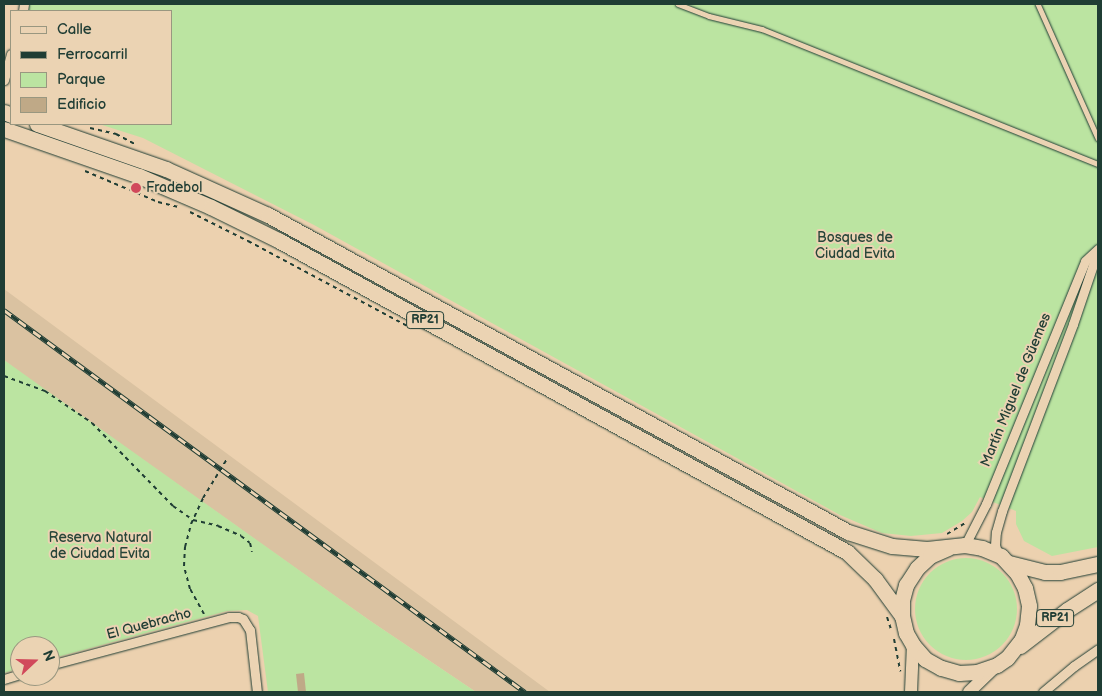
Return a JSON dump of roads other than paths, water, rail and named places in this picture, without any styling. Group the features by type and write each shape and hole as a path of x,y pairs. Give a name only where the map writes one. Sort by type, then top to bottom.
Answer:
{"main road":[{"name":"RP21","path":"40,125 166,169 253,208 848,532 892,546 926,549 965,546 982,548 1004,559 1045,572 1071,571 1098,564"},
{"name":"RP21","path":"4,129 139,176 212,207 278,240 847,552 875,579 902,616"},
{"name":"RP21","path":"948,548 930,556 917,568 906,585 902,600 902,616 906,633 925,659 941,668 959,673 977,672 997,665 1067,610 1098,590"},
{"name":"RP21","path":"1004,559 1025,588 1029,606 1027,625 1015,650"},
{"path":"911,692 913,645"},
{"path":"969,692 997,665"}],"street":[{"path":"4,80 10,58"},
{"name":"Martín Miguel de Güemes","path":"965,546 986,504 1084,261 1098,249"},
{"name":"Martín Miguel de Güemes","path":"1004,559 995,545 996,532 1002,511 1073,324 1098,249"},
{"name":"El Quebracho","path":"60,662 229,617 243,619 250,630 257,692"},
{"path":"1044,692 1074,666 1098,649"}],"lane":[{"path":"678,4 709,16 762,29 1098,164"},
{"path":"1038,4 1098,138"}],"railway":[{"path":"4,310 525,692"}],"place":[{"name":"Fradebol","path":"136,188"}],"park label":[{"name":"Bosques de Ciudad Evita","path":"855,246"},
{"name":"Reserva Natural de Ciudad Evita","path":"100,546"}]}
